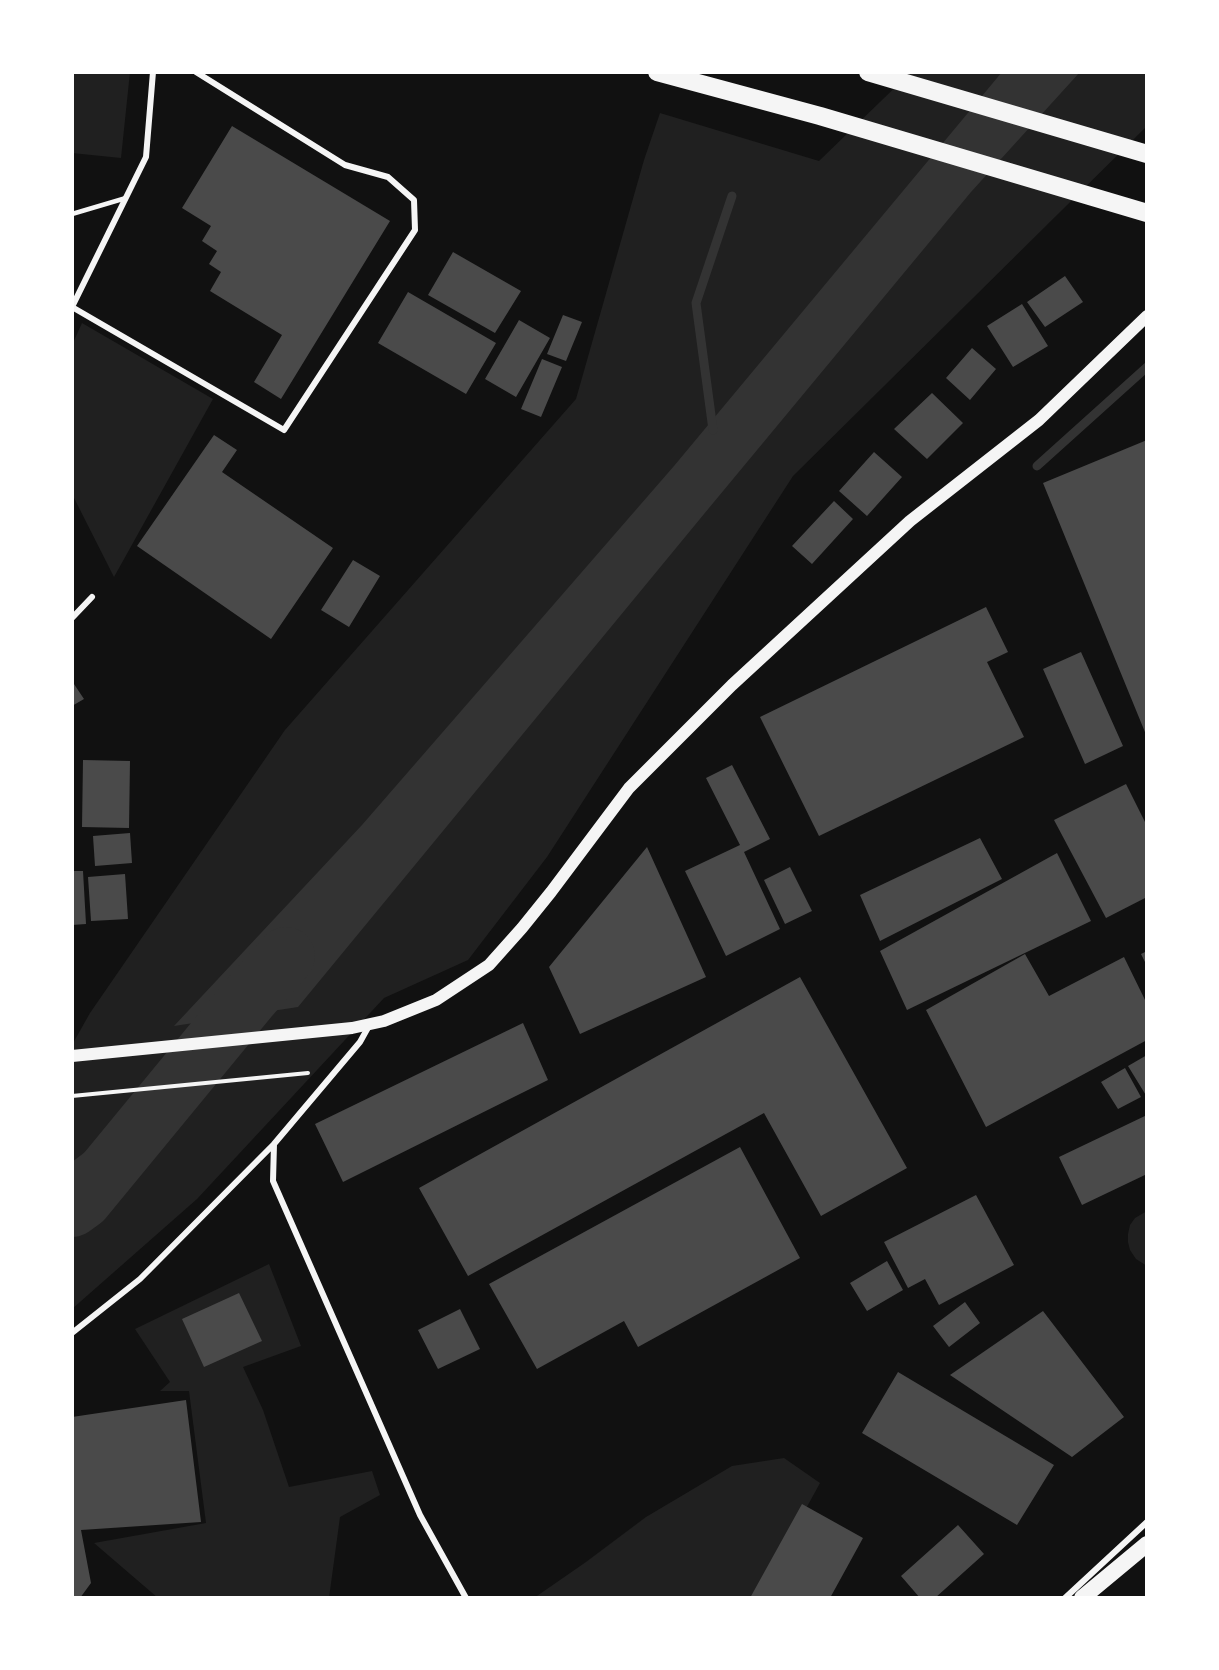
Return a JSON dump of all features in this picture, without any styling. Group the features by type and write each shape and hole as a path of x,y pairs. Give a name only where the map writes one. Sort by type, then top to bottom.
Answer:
{"highway":[{"path":"657,72 820,116 1147,213"},
{"path":"868,72 1147,154"},
{"path":"1082,1598 1147,1544"}],"main road":[{"path":"72,1056 352,1028 384,1021 436,1000 489,965 544,901 629,788 732,685 910,521 1039,420 1147,316"}],"street":[{"path":"153,72 146,157 72,307 284,430 415,230 414,200 388,177 345,165 196,72"},
{"path":"72,618 92,597"},
{"path":"72,1333 140,1279 274,1144 360,1042 370,1024"},
{"path":"274,1144 273,1181 420,1515 466,1598"},
{"path":"1065,1598 1147,1522"}],"lane":[{"path":"72,214 126,198"}],"path":[{"path":"72,1096 318,1072"}],"shaded area":[{"path":"72,72 130,72 121,158 72,153"},
{"path":"911,72 1147,72 1147,126 793,476 547,857 468,960 384,998 197,1199 72,1309 72,1045 90,1013 285,730 576,399 644,160 660,113 819,161"},
{"path":"1002,72 1080,72 971,192 298,1007 174,1026 362,825 674,466"},
{"path":"82,323 213,399 114,577 72,494 72,345"},
{"path":"183,1078 72,1215 72,1162"},
{"path":"1147,1211 1147,1266 1136,1259 1130,1250 1128,1234 1135,1218"},
{"path":"269,1264 301,1346 243,1367 263,1410 289,1487 372,1471 380,1495 340,1517 329,1598 158,1598 94,1543 206,1523 189,1391 160,1391 170,1382 135,1329"},
{"path":"784,1458 820,1483 757,1598 534,1598 646,1517 732,1466"}],"pier":[{"path":"186,1079 175,1093 156,1095 176,1080"}],"building":[{"path":"232,126 390,221 281,399 254,382 282,335 210,291 221,272 209,264 217,251 202,241 211,226 182,208"},
{"path":"453,252 521,291 495,333 428,295"},
{"path":"1065,276 1083,302 1045,327 1027,302"},
{"path":"408,292 496,343 466,394 378,343"},
{"path":"1022,304 1048,346 1013,367 987,326"},
{"path":"563,315 582,322 566,361 547,354"},
{"path":"519,320 550,338 516,397 485,379"},
{"path":"972,348 996,369 970,400 946,378"},
{"path":"542,359 562,367 541,417 521,409"},
{"path":"932,393 963,423 927,459 894,429"},
{"path":"214,435 237,450 222,472 333,548 271,639 137,546"},
{"path":"1147,440 1147,737 1043,483"},
{"path":"874,452 902,477 867,516 839,491"},
{"path":"834,501 853,519 812,564 792,546"},
{"path":"353,560 380,576 349,627 321,610"},
{"path":"986,607 1008,652 987,662 1024,737 819,836 760,717"},
{"path":"1081,652 1123,746 1085,764 1043,669"},
{"path":"72,681 84,699 72,706"},
{"path":"83,760 130,761 129,828 82,827"},
{"path":"732,765 770,839 744,852 780,929 726,956 685,871 740,845 706,778"},
{"path":"1126,784 1147,826 1147,897 1106,918 1054,820"},
{"path":"130,833 132,863 95,866 93,836"},
{"path":"980,838 1002,879 880,941 860,895"},
{"path":"647,847 706,977 580,1034 549,967"},
{"path":"1057,853 1091,921 907,1010 880,951"},
{"path":"790,867 812,911 785,924 764,880"},
{"path":"72,871 83,871 86,924 72,925"},
{"path":"125,874 128,919 91,921 88,877"},
{"path":"1147,951 1147,966 1141,954"},
{"path":"1025,954 1049,996 1124,957 1147,1004 1147,1040 986,1127 926,1010"},
{"path":"800,977 907,1168 821,1216 764,1113 468,1276 419,1188"},
{"path":"523,1023 548,1080 343,1182 315,1124"},
{"path":"1147,1055 1147,1097 1128,1066"},
{"path":"1125,1068 1141,1097 1118,1109 1101,1082"},
{"path":"1147,1115 1147,1174 1082,1205 1059,1157"},
{"path":"740,1147 800,1258 638,1347 624,1321 537,1369 489,1284"},
{"path":"976,1195 1014,1265 939,1305 925,1279 908,1288 884,1242"},
{"path":"887,1261 903,1290 867,1311 850,1283"},
{"path":"239,1293 262,1341 204,1367 182,1319"},
{"path":"965,1302 980,1323 949,1347 933,1326"},
{"path":"460,1309 480,1349 438,1369 418,1330"},
{"path":"1043,1311 1124,1417 1072,1457 950,1375"},
{"path":"898,1372 1054,1465 1017,1525 862,1433"},
{"path":"186,1400 201,1522 81,1530 91,1583 80,1598 72,1598 72,1417"},
{"path":"802,1504 863,1538 830,1598 750,1598"},
{"path":"958,1525 984,1554 935,1598 920,1598 901,1576"}],"waterway":[{"path":"713,430 696,303 732,196"},
{"path":"1037,466 1147,367"},
{"path":"72,1208 83,1200 286,956"}]}
